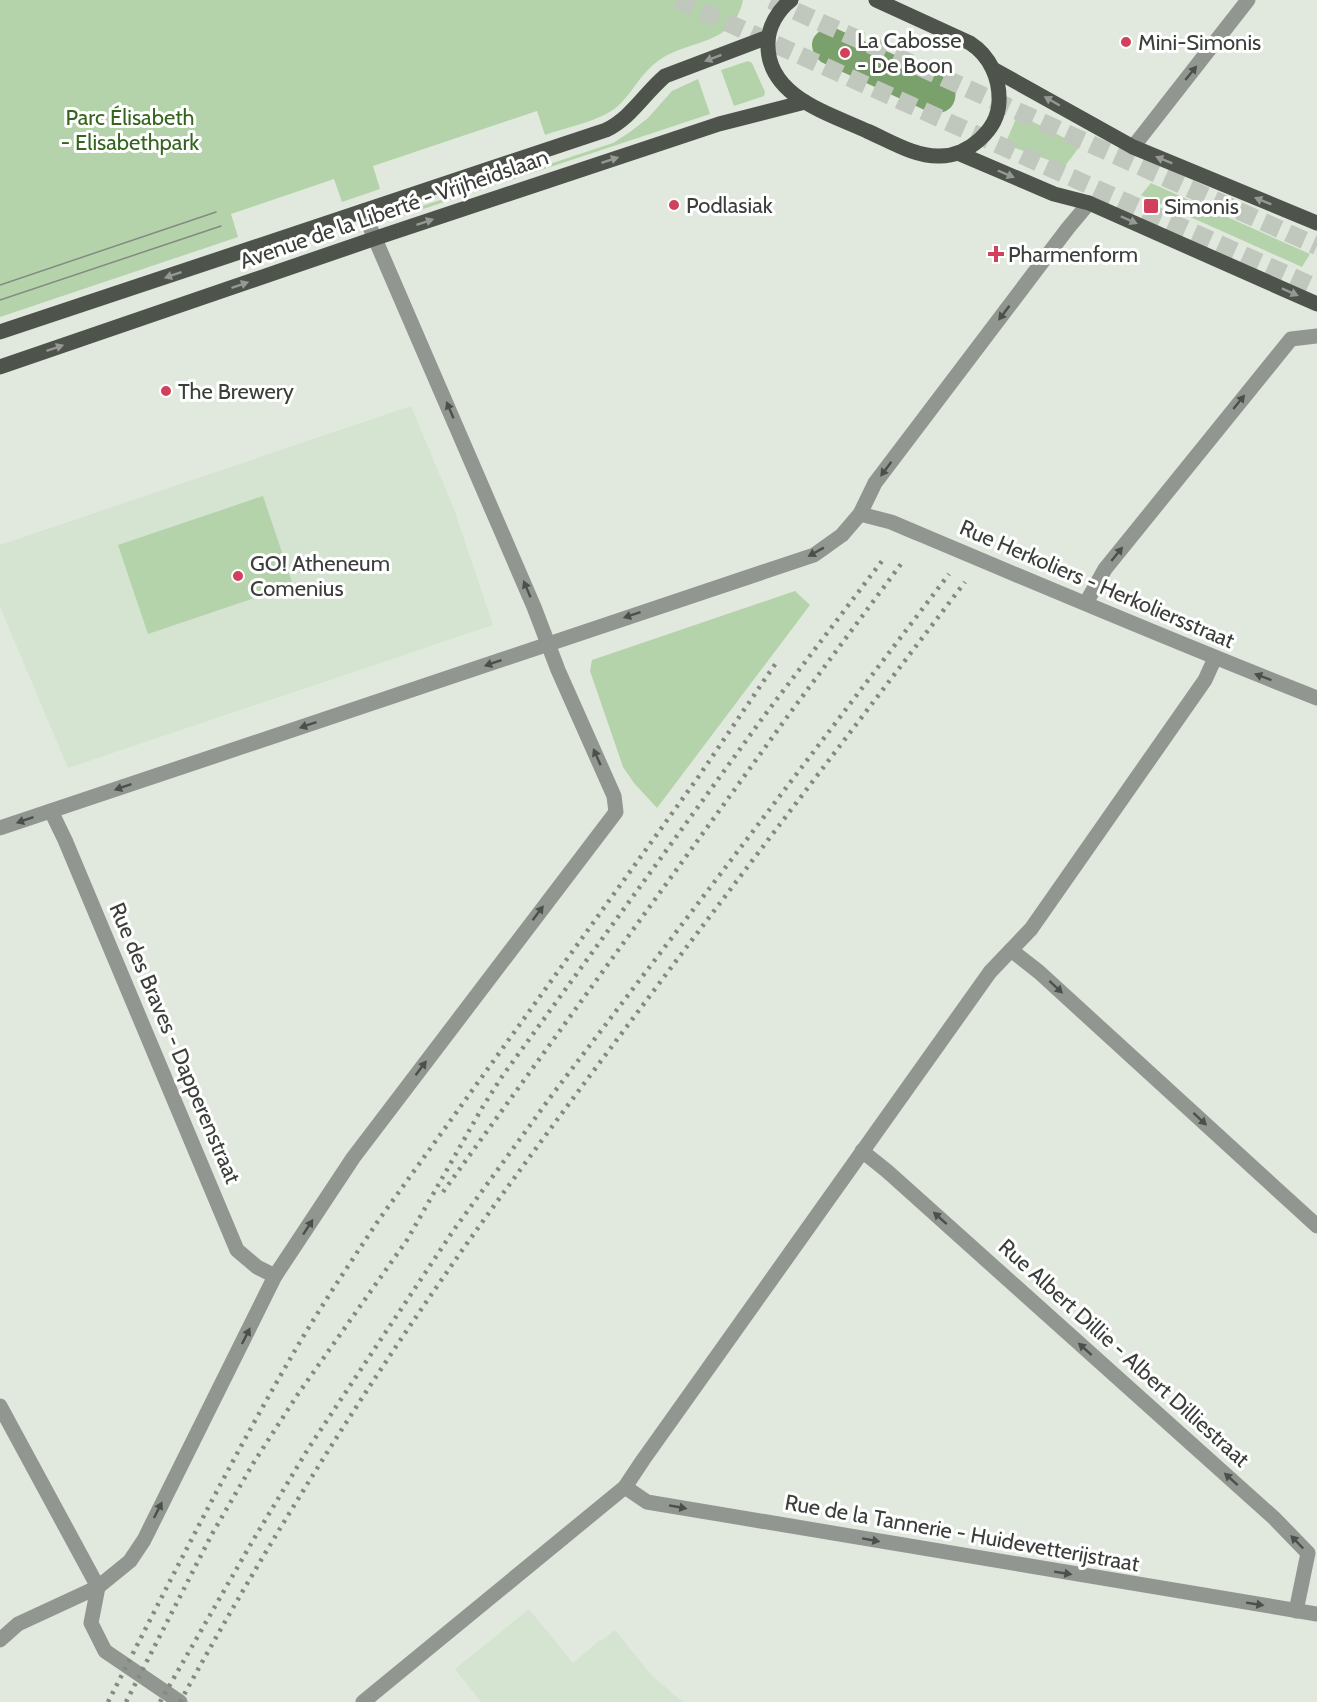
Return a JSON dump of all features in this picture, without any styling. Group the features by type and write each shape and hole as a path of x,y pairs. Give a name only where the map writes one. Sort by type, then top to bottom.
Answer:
{"main road":[{"path":"781,4 768,37 768,59 786,88 805,102 922,154 944,156 968,148 986,133 996,118 999,99 997,78 993,69 982,53 970,43 876,0"},
{"name":"Avenue de la Liberté - Vrijheidslaan","path":"0,332 606,130 627,116 665,76 768,37"},
{"path":"993,69 1133,147 1317,223"},
{"name":"Avenue de la Liberté - Vrijheidslaan","path":"0,367 375,238 719,124 805,102"},
{"path":"958,153 1054,194 1089,203 1317,304"}],"street":[{"path":"1133,147 1248,0"},
{"path":"0,828 814,555 842,535 860,514 875,483 1089,203"},
{"path":"0,1640 18,1624 98,1587 130,1561 144,1540 275,1276 353,1158 616,812 614,796 558,670 530,596 363,211"},
{"path":"1086,603 1105,569 1291,339 1317,336"},
{"name":"Rue Herkoliers - Herkoliersstraat","path":"860,514 891,522 1123,620 1317,698"},
{"path":"363,1702 625,1487 990,972 1031,929 1205,680 1215,658"},
{"name":"Rue des Braves - Dapperenstraat","path":"51,811 237,1250 257,1267 275,1276"},
{"path":"1011,950 1039,972 1317,1226"},
{"name":"Rue Albert Dillie - Albert Dilliestraat","path":"862,1151 896,1178 1257,1502 1308,1553 1296,1611"},
{"path":"0,1406 98,1587 91,1623 105,1651 180,1702"},
{"name":"Rue de la Tannerie - Huidevetterijstraat","path":"625,1487 647,1502 1317,1614"}],"shaded area":[{"path":"829,27 946,78 955,88 953,104 947,110 931,113 821,62 814,52 812,42 817,33"},
{"name":"GO! Atheneum Comenius","path":"411,406 454,509 493,625 68,768 0,607 0,545"},
{"path":"529,1609 573,1663 615,1630 652,1676 683,1702 481,1702 455,1669"}],"green space":[{"name":"Parc Élisabeth - Elisabethpark","path":"0,0 743,0 738,15 730,26 709,40 683,48 658,61 618,106 603,116 545,135 537,111 373,166 380,189 342,202 334,179 231,214 238,237 0,317"},
{"path":"748,61 752,63 765,92 764,96 734,106 721,70"},
{"path":"698,79 710,114 394,217 613,143 648,118 672,91"},
{"path":"1018,114 1080,146 1065,166 1007,145 1006,142"},
{"path":"1151,183 1310,254 1302,267 1141,195"},
{"path":"263,496 293,585 148,634 118,545"},
{"path":"795,591 810,605 657,808 623,767 590,671 592,660"}],"tunnel":[{"path":"677,0 1317,288"},
{"path":"771,0 1317,246"}],"tram line":[{"path":"0,285 216,212"},
{"path":"0,300 221,226"}],"railway":[{"path":"126,1702 212,1534 254,1462 298,1394 407,1240 501,1078 764,716 885,557"},
{"path":"443,1192 790,713 904,560"},
{"path":"160,1702 308,1449 453,1231 552,1095 949,574"},
{"path":"180,1702 282,1525 354,1410 429,1297 544,1137 965,582"},
{"path":"108,1702 242,1444 333,1289 378,1221 699,776 778,660"}],"place":[{"name":"Mini-Simonis","path":"1126,42"},
{"name":"La Cabosse - De Boon","path":"845,53"},
{"name":"Podlasiak","path":"674,205"},
{"name":"Simonis","path":"1151,206"},
{"name":"Pharmenform","path":"996,254"},
{"name":"The Brewery","path":"166,391"},
{"name":"GO! Atheneum Comenius","path":"238,576"}]}
